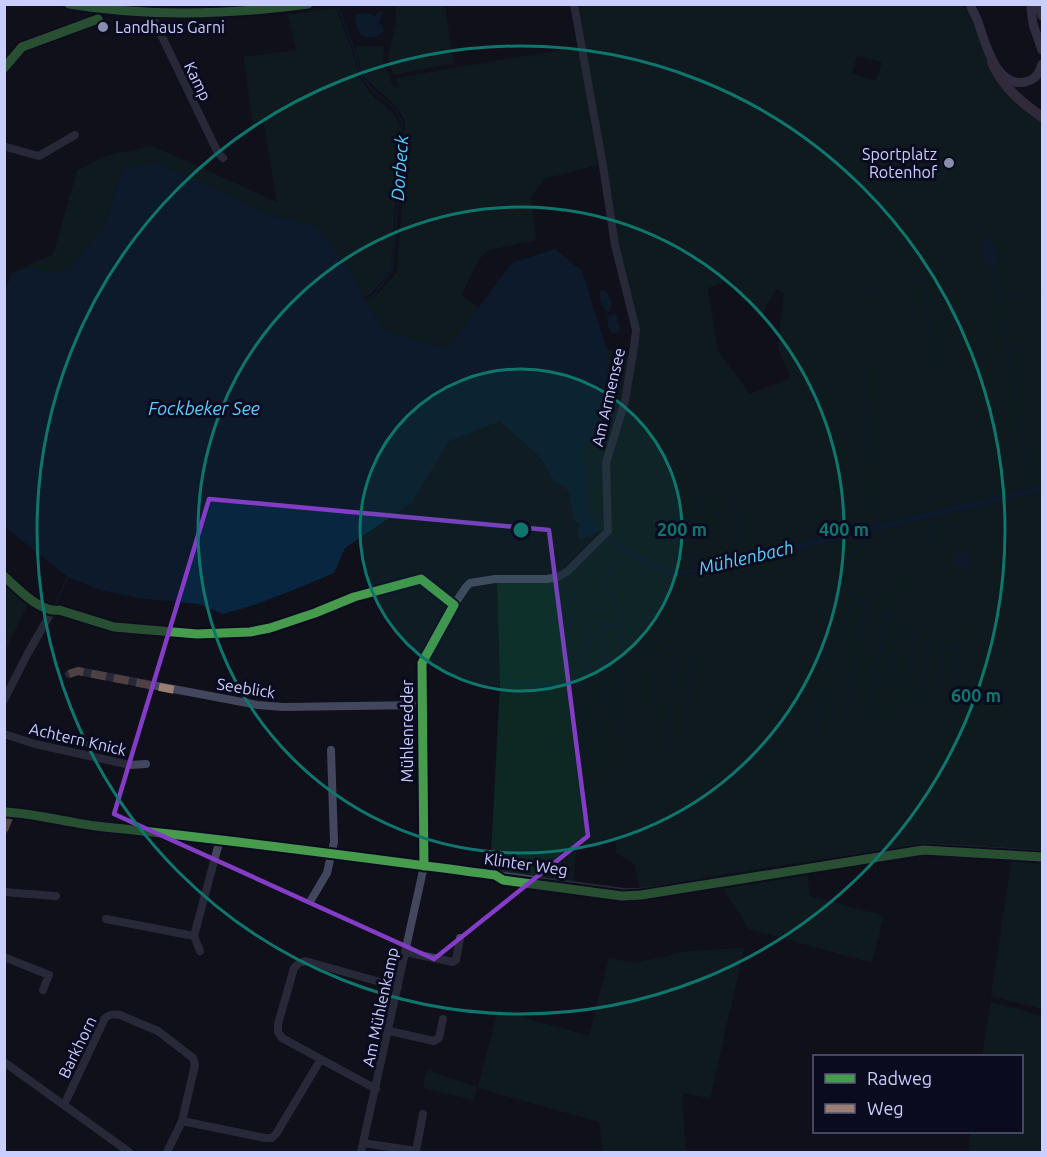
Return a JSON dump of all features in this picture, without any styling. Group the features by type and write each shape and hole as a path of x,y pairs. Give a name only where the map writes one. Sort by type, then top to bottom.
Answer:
{"highway":[{"path":"993,62 1005,86 1042,117"}],"main road":[{"path":"69,4 103,10 154,14 175,9 245,11 308,4"},
{"path":"972,5 993,62 1007,78 1018,83 1032,80 1039,73 1042,64"},
{"path":"1035,8 1042,35"},
{"path":"1035,8 1033,24 1042,50"}],"street":[{"name":"Am Armensee","path":"466,587 470,583 495,579 558,577 568,571 605,533 606,463 625,401 636,330 615,245 574,4"},
{"name":"Kamp","path":"154,14 154,20 218,153 223,158"},
{"path":"4,68 22,47 29,43 98,18"},
{"path":"5,148 39,156 75,135"},
{"name":"Mühlenredder","path":"424,866 422,663 466,587"},
{"path":"4,700 52,611"},
{"name":"Seeblick","path":"69,674 78,671 258,705 283,707 422,705"},
{"name":"Achtern Knick","path":"4,734 35,744 130,765 146,764"},
{"path":"311,900 327,873 334,842 331,750"},
{"path":"4,830 8,812"},
{"name":"Klinter Weg","path":"8,812 94,826 220,839 623,892 640,892 721,880 924,847 1042,854"},
{"path":"200,951 195,936 220,839"},
{"name":"Am Mühlenkamp","path":"361,1152 424,866"},
{"path":"4,892 56,896"},
{"path":"106,919 195,936"},
{"path":"405,952 453,962 456,960 460,938"},
{"path":"4,957 49,975 43,990"},
{"path":"376,1089 282,1038 278,1032 278,1024 294,968 305,961 398,987"},
{"name":"Barkhorn","path":"64,1105 108,1015 120,1015 158,1031 193,1058 195,1065 182,1121 167,1152"},
{"path":"388,1031 434,1041 439,1038 443,1019"},
{"path":"182,1121 272,1138 321,1059"},
{"path":"4,1062 129,1152"},
{"path":"363,1143 416,1151 423,1114"}],"highlighted area":[{"path":"209,499 549,530 588,836 434,959 114,814"}],"green space":[{"path":"395,5 445,5 454,63 393,75 388,58 396,24"},
{"path":"579,5 962,5 969,13 988,59 1042,121 1042,485 686,570 664,568 637,555 606,534 609,464 637,330 617,245","holes":["857,56 882,62 876,81 852,74","731,280 756,308 761,318 776,289 784,293 778,348 791,378 750,394 718,351 708,288"]},
{"path":"336,8 359,77 372,95 395,116 400,125 396,152 398,167 391,270 371,294 364,298 354,276 312,224 268,215 156,162 123,169 104,226 67,271 45,271 28,267 28,265 53,255 77,171 105,156 153,146 277,202 263,120 252,122 244,57 296,50 288,15"},
{"path":"355,46 384,46 383,61 394,89 399,86 396,78 578,47 598,165 544,179 531,198 536,240 489,250 482,256 462,295 478,308 447,349 386,331 366,302 374,298 397,272 405,170 401,151 405,126 404,119 395,105 363,76"},
{"path":"607,350 630,356 623,401 604,463 607,530 599,531 588,508 583,447 607,423"},
{"path":"1042,491 1042,850 924,843 639,888 635,865 616,853 616,841 603,839 601,848 577,844 573,882 490,871 500,685 497,581 559,580 603,538 652,568 676,576 749,562"},
{"path":"5,582 14,593 29,602 5,651"},
{"path":"1012,857 1042,859 1042,1009 991,996"},
{"path":"807,870 810,896 884,916 872,963 749,929 721,885"},
{"path":"744,948 710,1099 682,1092 686,1152 603,1152 599,1122 478,1088 498,1010 589,1036 609,958 634,963 689,951"},
{"path":"991,1002 1042,1016 1042,1152 968,1152 971,1133 1023,1133 1023,1055 982,1055"},
{"path":"432,1068 432,1072 477,1087 474,1100 423,1088 427,1071"}],"water":[{"path":"379,11 383,12 379,22 383,32 372,37 360,35 355,20 356,15 363,13 375,16"},
{"name":"Fockbeker See","path":"156,162 268,215 312,224 326,237 354,276 365,301 386,331 447,349 512,263 555,249 582,271 607,350 607,423 583,448 588,508 599,531 580,540 577,535 580,523 574,520 569,491 554,480 540,457 500,421 449,441 411,503 345,548 334,573 254,605 223,614 199,604 137,598 100,590 68,577 5,527 5,290 12,273 28,267 45,271 67,271 104,226 123,169"},
{"path":"987,236 996,249 996,266 989,267 982,257 983,237"},
{"path":"605,290 612,306 607,312 600,297 600,291"},
{"path":"616,314 620,329 618,333 612,334 607,316"},
{"name":"Mühlenbach","path":"1042,485 1042,491 749,562 676,576 652,568 603,538 606,534 656,565 671,570 686,570"},
{"path":"960,551 971,557 967,567 958,567 954,564 952,558"}],"waterway":[{"name":"Dorbeck","path":"339,9 355,52 360,75 374,92 394,107 402,122 398,150 401,165 392,271 372,297 365,301"},
{"path":"993,266 1032,489"},
{"path":"864,291 924,281 934,372"},
{"path":"999,300 1042,292"},
{"path":"1007,349 1042,348"},
{"path":"864,368 867,447 879,525"},
{"name":"Mühlenbach","path":"675,483 672,501 693,538 692,563"},
{"path":"686,524 695,516 702,499 707,501 720,519"},
{"name":"Mühlenbach","path":"731,503 741,530 736,558"},
{"path":"931,519 930,544 883,609 911,632 935,646 945,647 969,638"},
{"path":"815,738 827,639 837,586 844,563 869,539"},
{"path":"581,784 589,621 614,626 618,623 621,615 603,586 605,578 627,552"},
{"path":"54,607 68,577"},
{"path":"838,586 875,609"},
{"path":"840,638 848,614 862,602"},
{"path":"846,710 866,604"},
{"path":"867,719 887,614"},
{"path":"615,778 623,640 616,625"},
{"path":"598,778 606,626"},
{"path":"884,721 899,627"},
{"path":"903,711 914,635"},
{"path":"664,650 692,641"},
{"path":"956,689 957,642"},
{"path":"922,710 929,645"},
{"path":"627,647 652,651"},
{"path":"940,695 943,648"},
{"path":"685,742 691,651"},
{"path":"653,713 656,652"},
{"path":"668,749 675,654"},
{"path":"506,683 585,686"}],"marked path":[{"path":"69,674 78,671 180,691"},
{"path":"4,830 11,812"}],"cycle path":[{"path":"69,4 158,13 218,12 308,4"},
{"path":"4,68 22,47 98,19"},
{"path":"4,576 29,599 44,608 59,610 114,627 197,634 250,632 270,628 354,597 421,579 454,605 422,663 424,866"},
{"path":"4,812 29,814 92,826 251,843 495,875 503,880 622,896 641,895 923,850 1042,857"}],"place":[{"name":"Landhaus Garni","path":"103,27"},
{"name":"Sportplatz Rotenhof","path":"949,163"}]}
